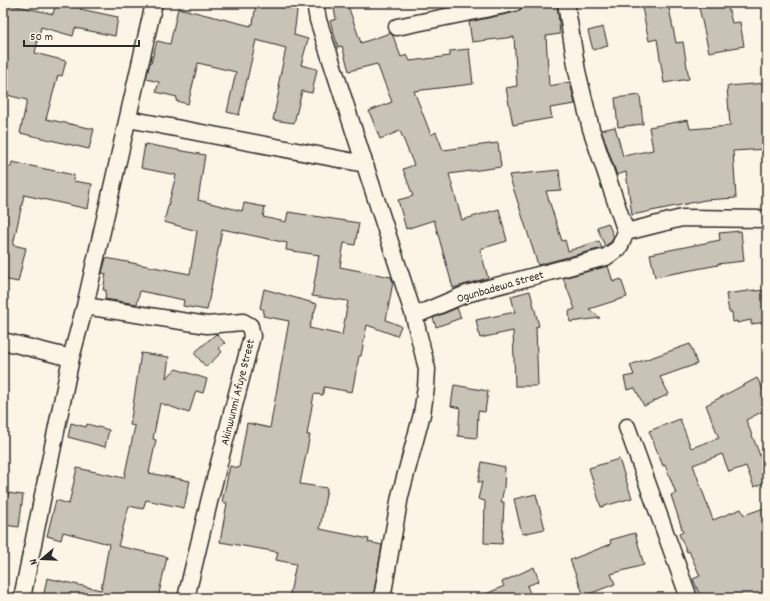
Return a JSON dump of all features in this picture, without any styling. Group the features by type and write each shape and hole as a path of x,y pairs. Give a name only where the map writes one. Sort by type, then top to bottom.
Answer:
{"street":[{"path":"22,598 72,358 154,3"},
{"path":"315,3 318,20 414,316 427,369 422,414 400,496 382,598"},
{"path":"397,27 514,3"},
{"path":"566,3 577,71 591,129 626,232 682,218 767,219"},
{"path":"128,119 365,164"},
{"name":"Ogunbadewa Street","path":"414,316 466,294 606,257 619,248 626,232"},
{"name":"Akinwunmi Afuye Street","path":"85,306 207,325 243,322 250,326 252,336 186,598"},
{"path":"3,341 72,358"},
{"path":"627,427 689,598"}],"building":[{"path":"3,3 53,14 56,3 82,3 80,9 118,17 115,36 75,28 73,36 41,27 35,53 66,61 62,76 58,75 46,119 94,129 89,149 20,133 27,100 3,94"},
{"path":"256,3 298,3 294,35 308,39 301,65 317,69 312,93 302,91 294,123 273,120 286,48 256,40 239,115 227,112 236,72 198,63 188,104 176,101 177,97 156,92 159,82 146,79 150,62 151,63 157,41 170,44 178,8 251,26 251,24 253,24"},
{"path":"333,3 347,3 361,43 390,33 393,36 401,57 407,55 410,61 450,56 450,51 469,49 473,84 414,91 431,135 436,132 443,150 498,143 501,167 449,174 462,220 499,209 507,241 480,249 488,278 453,288 434,220 406,229 398,200 413,196 403,169 414,165 400,131 380,139 369,111 392,102 377,64 349,71 342,46 338,47 330,21 336,19"},
{"path":"557,3 560,34 546,36 549,86 570,82 575,104 550,108 552,118 513,125 506,88 517,86 514,37 472,42 469,22 516,12 522,8"},
{"path":"641,3 668,3 676,43 683,42 689,79 664,83 657,39 649,41"},
{"path":"698,3 727,3 732,23 740,22 744,46 709,52"},
{"path":"603,27 608,46 593,50 588,31"},
{"path":"767,83 767,149 733,151 736,198 705,200 632,215 626,172 617,175 601,130 615,127 623,156 653,150 649,127 688,120 690,129 730,126 727,86"},
{"path":"640,95 643,124 618,127 615,98"},
{"path":"145,144 205,155 198,200 242,211 244,203 265,207 263,217 286,222 288,212 359,223 355,245 344,243 340,267 391,277 393,282 386,320 401,326 397,336 367,325 352,392 324,387 323,395 314,394 307,435 310,435 300,484 327,488 320,529 369,539 368,542 382,545 373,598 289,598 296,564 276,560 278,552 220,542 227,503 222,502 230,466 239,468 247,423 270,428 289,321 263,316 264,310 260,308 264,289 317,304 309,328 342,335 348,301 312,296 319,255 286,250 287,243 222,229 207,310 183,306 184,300 140,291 137,304 105,299 106,290 103,290 106,274 102,273 106,258 190,274 197,231 164,222 176,175 141,168"},
{"path":"12,162 74,175 73,181 92,184 88,209 24,195 13,245 26,248 18,282 3,279 3,165 11,167"},
{"path":"559,170 561,190 546,191 562,241 565,240 568,251 599,241 602,248 538,265 509,175"},
{"path":"608,223 614,237 611,242 605,246 597,227"},
{"path":"741,231 744,261 717,264 718,265 655,277 650,254 720,240 719,233"},
{"path":"608,266 613,282 621,279 627,297 589,309 600,318 570,322 569,311 575,309 563,278"},
{"path":"767,290 767,322 751,324 751,320 737,323 737,321 733,322 732,312 729,312 726,294"},
{"path":"530,291 539,326 536,327 538,386 515,386 513,331 480,338 476,320 515,312 511,296"},
{"path":"457,308 461,318 436,327 433,318"},
{"path":"216,334 225,343 219,348 222,352 206,367 194,353"},
{"path":"690,344 697,364 660,377 669,394 644,406 635,388 627,390 624,377 634,375 630,365"},
{"path":"141,353 169,357 166,378 176,369 207,379 203,393 196,391 189,413 160,403 153,439 156,440 149,473 190,481 184,508 146,500 143,509 129,506 118,546 167,557 158,598 43,598 47,578 101,590 109,544 63,532 61,540 47,536 56,500 69,504 77,468 124,478 135,426 130,425"},
{"path":"757,378 767,396 767,409 746,420 763,463 767,462 767,482 754,487 746,466 729,472 722,454 693,465 713,520 741,509 744,515 767,507 767,598 701,598 693,579 700,576 689,551 687,552 679,534 683,532 671,495 676,493 649,431 680,419 691,448 719,438 706,405"},
{"path":"454,385 488,391 485,412 478,411 477,438 458,436 460,408 451,406"},
{"path":"71,423 86,427 87,424 109,430 105,447 68,437"},
{"path":"619,459 632,498 601,507 589,468"},
{"path":"482,462 505,467 504,488 501,502 504,502 502,544 484,543 485,501 478,499 482,482 478,482"},
{"path":"8,493 23,495 19,527 4,525"},
{"path":"536,494 545,529 522,534 514,499"},
{"path":"635,533 644,565 611,574 615,584 584,596 570,560 611,544 610,540"},
{"path":"534,567 539,581 527,586 532,598 477,598 504,586 502,582"}]}
